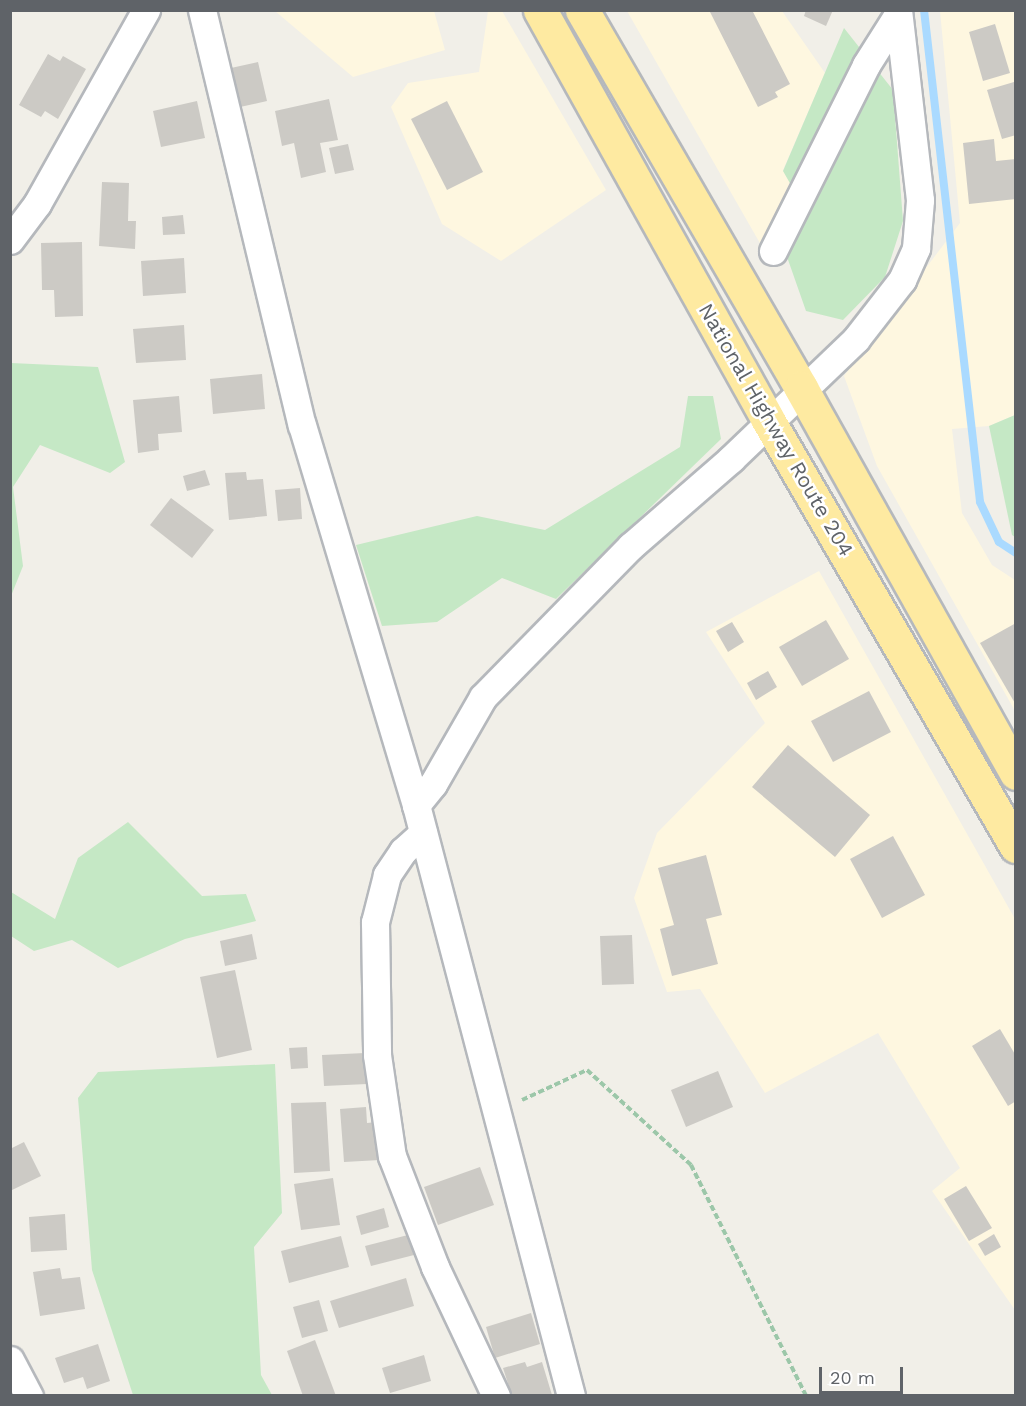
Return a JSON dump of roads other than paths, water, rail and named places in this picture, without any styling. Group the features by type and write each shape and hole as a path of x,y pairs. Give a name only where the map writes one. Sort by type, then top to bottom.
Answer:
{"highway":[{"name":"National Highway Route 204","path":"540,10 768,420 1016,846"},
{"name":"National Highway Route 204","path":"582,10 801,388 1016,773"}],"street":[{"path":"10,240 37,204 146,10"},
{"path":"202,10 302,425 416,805 571,1395"},
{"path":"416,805 433,784 483,697 631,546 731,459 801,388 856,339 902,280 916,248 920,200 897,13"},
{"path":"773,251 866,65 897,13"},
{"path":"423,833 403,851 387,875 375,922 377,1055 392,1156 435,1267 496,1395"},
{"path":"10,1360 29,1395"}],"waterway":[{"path":"924,10 980,502 999,542 1016,553"}]}
